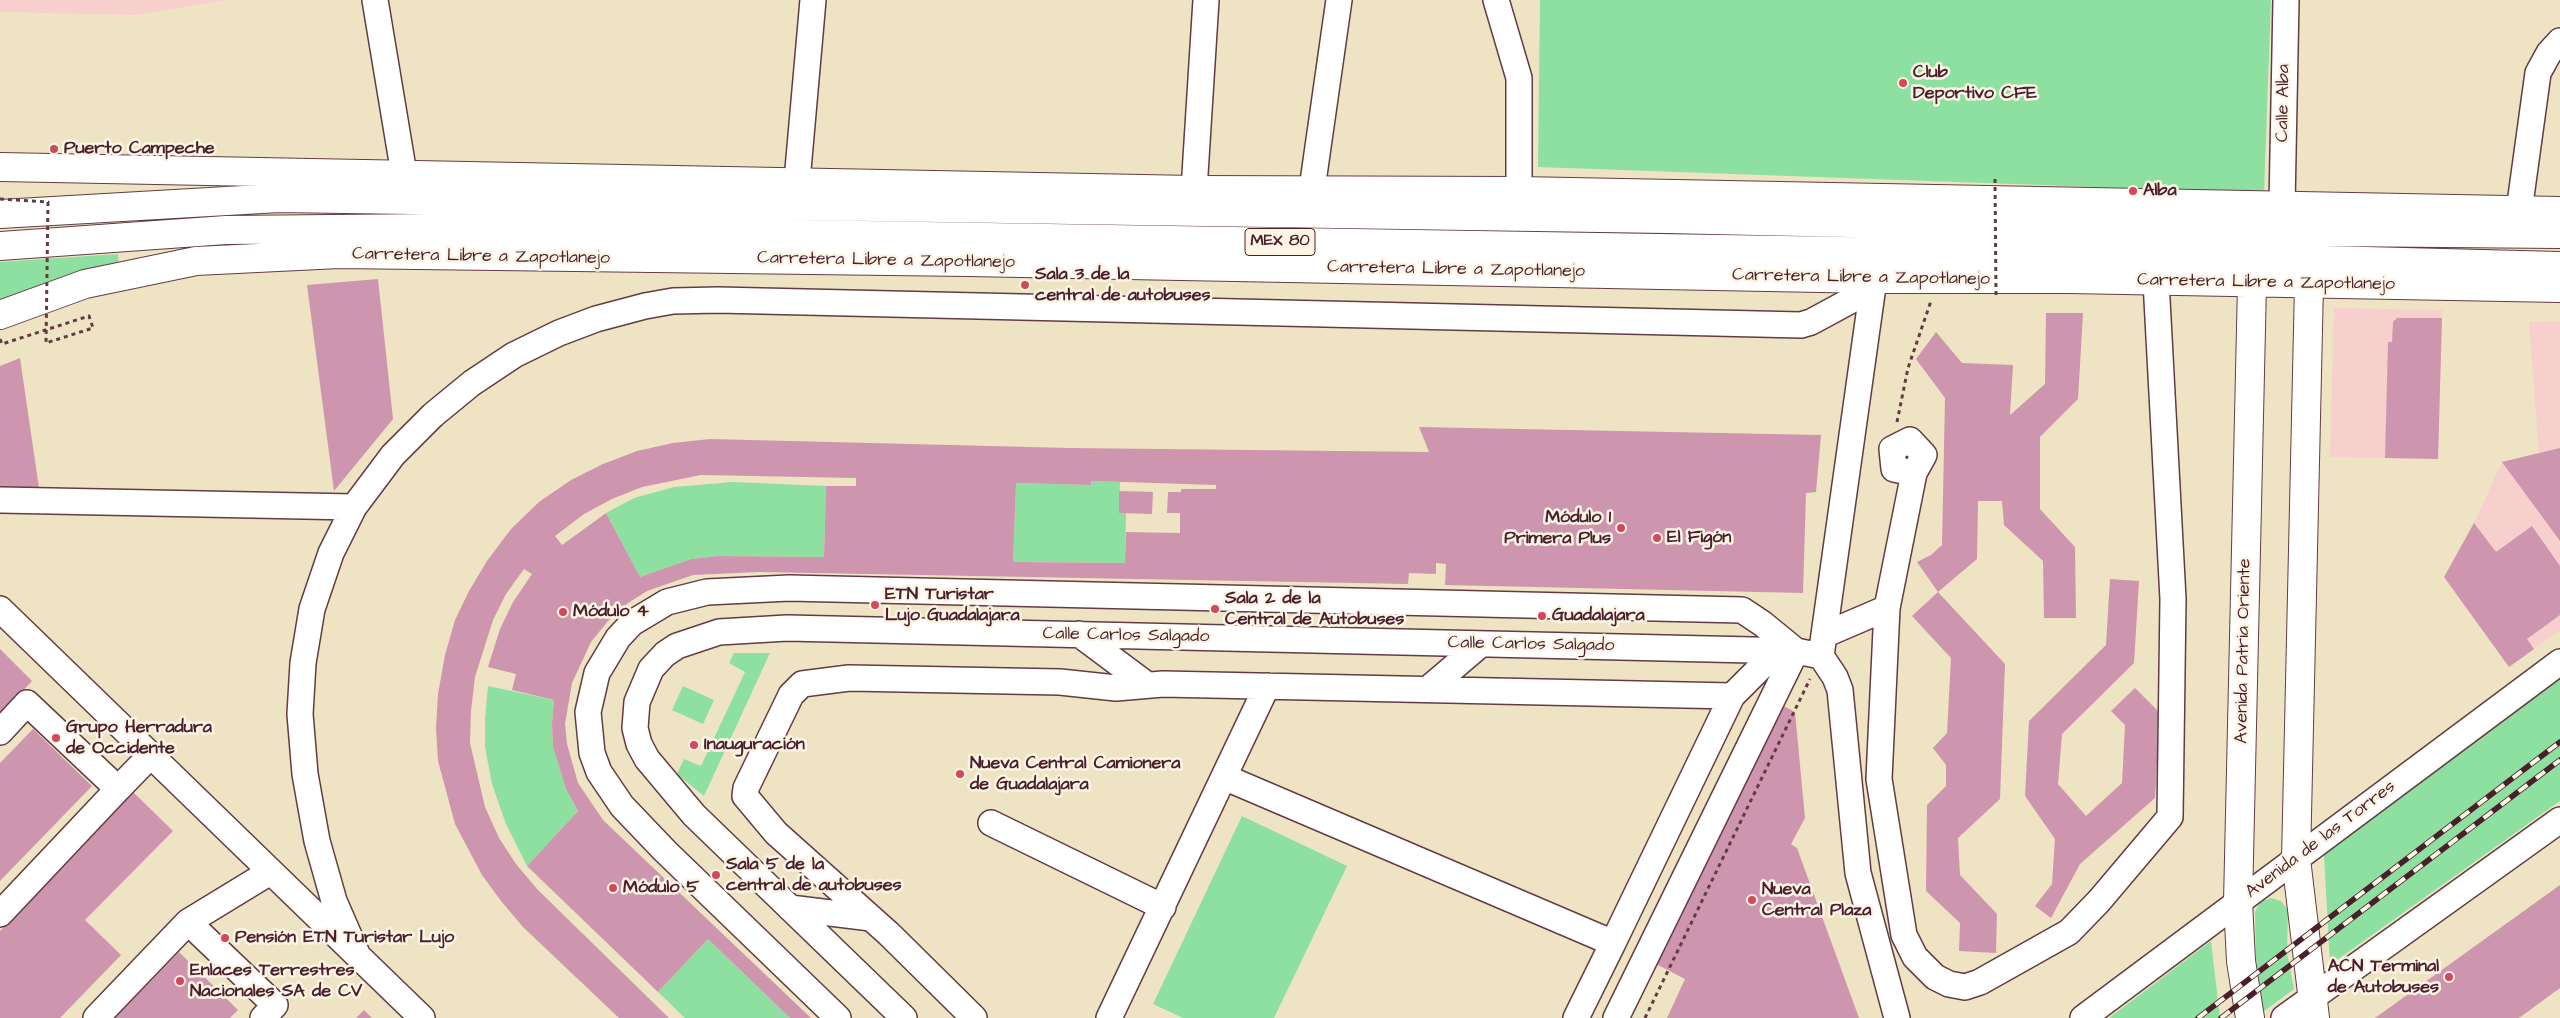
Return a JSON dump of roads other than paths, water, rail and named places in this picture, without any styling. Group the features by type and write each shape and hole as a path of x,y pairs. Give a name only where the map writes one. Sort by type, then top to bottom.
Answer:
{"main road":[{"path":"0,167 1194,190 1519,191 2560,211"},
{"name":"MEX 80","path":"0,214 279,198 1666,219 2213,231 2560,234"},
{"name":"Carretera Libre a Zapotlanejo","path":"0,246 226,230 437,228 2209,257 2560,266"},
{"path":"682,232 834,251 968,262"},
{"name":"Carretera Libre a Zapotlanejo","path":"0,315 85,284 196,262 339,254 968,262 1873,284 2156,281 2560,288"},
{"name":"Avenida Patria Oriente","path":"2250,1018 2241,961 2238,902 2252,284"},
{"path":"2309,285 2296,860 2313,1008"}],"street":[{"path":"375,0 404,174"},
{"path":"797,181 814,0"},
{"path":"1194,190 1206,0"},
{"path":"1312,189 1339,0"},
{"path":"1496,0 1519,78 1519,191"},
{"name":"Calle Alba","path":"2282,205 2286,0"},
{"path":"2518,211 2538,73 2549,53 2560,40"},
{"path":"1892,449 1910,440 1924,455 1914,473 1887,608 1879,779 1904,935 1915,957 1935,977 1949,984 1966,987 1980,982 2069,932 2099,901 2170,817 2173,599 2156,281"},
{"path":"358,956 334,902 317,841 305,774 300,714 303,663 312,609 331,553 354,508 393,455 433,415 472,383 514,355 559,333 596,319 645,306 673,302 718,300 1801,324 1810,322 1873,284"},
{"path":"1873,284 1822,646 1840,690 1858,873 1896,1018"},
{"path":"0,500 354,508"},
{"path":"838,1018 665,851 622,806 599,772 592,753 588,712 597,673 606,654 627,628 649,611 667,602 707,592 789,588 1742,610 1763,624 1790,651"},
{"path":"1822,646 1887,608"},
{"path":"1,612 422,1018"},
{"name":"Calle Carlos Salgado","path":"904,1018 694,815 654,770 639,744 634,713 639,694 651,669 665,654 677,646 705,635 746,629 1079,634 1790,651 1822,646"},
{"path":"1079,634 1146,684"},
{"path":"1428,689 1481,644"},
{"path":"1576,1018 1732,696 1766,662 1790,651"},
{"path":"1616,1018 1790,651"},
{"name":"Avenida de las Torres","path":"2083,1018 2560,662"},
{"path":"974,1018 871,918 776,833 744,794 791,695 798,687 807,682 849,678 1060,682 1116,688 1146,684 1732,696"},
{"path":"1110,1018 1267,686"},
{"path":"0,732 27,703 118,789"},
{"path":"0,914 150,756"},
{"path":"1224,777 1613,943"},
{"path":"2284,1018 2313,1008 2560,820"},
{"path":"991,823 1163,907"},
{"path":"96,1018 188,922 270,872"},
{"path":"790,908 871,918"},
{"path":"188,922 275,1005 263,1018"}],"railway":[{"path":"2198,1018 2560,742"},
{"path":"2221,1018 2560,760"}],"place":[{"name":"Club Deportivo CFE","path":"1903,83"},
{"name":"Puerto Campeche","path":"54,149"},
{"name":"Alba","path":"2133,191"},
{"name":"Sala 3 de la central de autobuses","path":"1025,285"},
{"name":"Módulo 1 Primera Plus","path":"1621,528"},
{"name":"El Figón","path":"1657,538"},
{"name":"ETN Turistar Lujo Guadalajara","path":"875,605"},
{"name":"Sala 2 de la Central de Autobuses","path":"1215,609"},
{"name":"Módulo 4","path":"563,612"},
{"name":"Guadalajara","path":"1542,616"},
{"name":"Grupo Herradura de Occidente","path":"56,738"},
{"name":"Inauguración","path":"694,745"},
{"name":"Nueva Central Camionera de Guadalajara","path":"960,774"},
{"name":"Sala 5 de la central de autobuses","path":"716,875"},
{"name":"Módulo 5","path":"613,888"},
{"name":"Nueva Central Plaza","path":"1752,900"},
{"name":"Pensión ETN Turistar Lujo","path":"225,938"},
{"name":"ACN Terminal de Autobuses","path":"2449,977"},
{"name":"Enlaces Terrestres Nacionales SA de CV","path":"180,981"}]}
